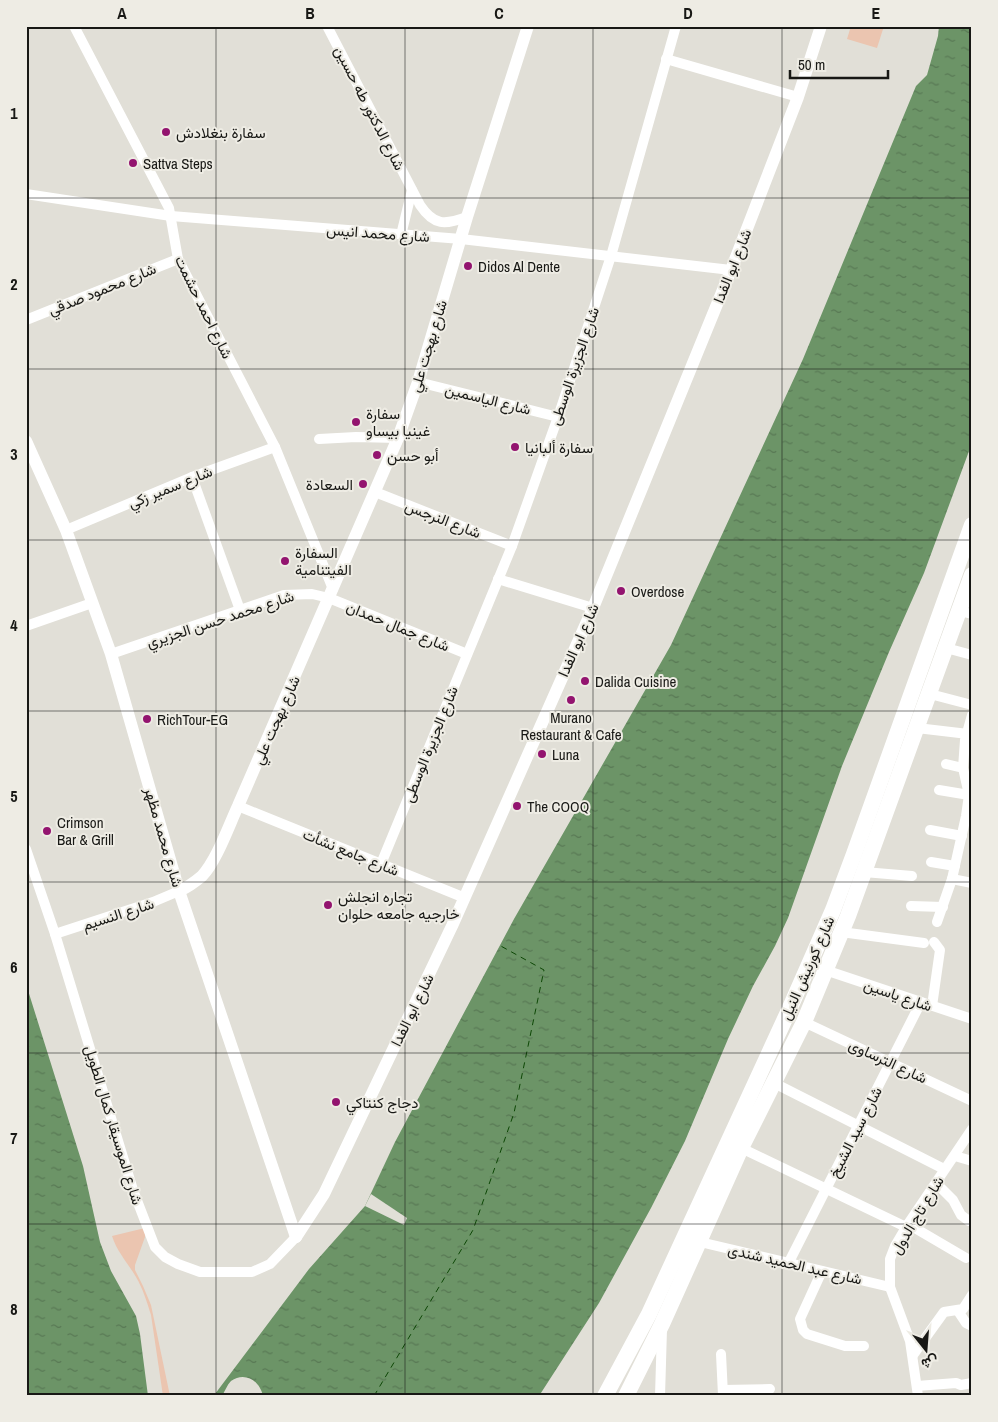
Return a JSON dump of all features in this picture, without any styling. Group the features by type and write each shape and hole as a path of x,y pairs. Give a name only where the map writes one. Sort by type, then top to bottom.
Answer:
{"main road":[{"name":"شارع كورنيش النيل","path":"605,1396 649,1314 833,910 972,525"},
{"name":"شارع كورنيش النيل","path":"626,1396 662,1324 741,1148 804,1022 864,872 946,648 966,612 972,575"}],"street":[{"name":"شارع احمد حشمت","path":"74,26 169,208 178,259 275,447 331,594"},
{"name":"شارع الدكتور طه حسين","path":"327,26 427,216 438,222 451,222 467,217"},
{"name":"شارع بهجت علي","path":"180,891 192,884 212,862 398,438 418,382 467,217 528,26"},
{"name":"شارع الجزيرة الوسطى","path":"381,864 512,546 558,417 612,256 676,26"},
{"name":"شارع ابو الفدا","path":"296,1237 324,1194 465,898 592,608 731,270 798,97 821,26"},
{"path":"666,59 798,97"},
{"path":"401,235 412,190"},
{"name":"شارع محمد انيس","path":"26,194 171,216 461,239 731,270"},
{"name":"شارع محمود صدقي","path":"26,320 178,259"},
{"name":"شارع الياسمين","path":"418,382 558,417"},
{"path":"319,439 356,437 398,438"},
{"name":"شارع محمد مظهر","path":"26,440 31,459 66,530 111,654 180,891 296,1237"},
{"name":"شارع سمير زكي","path":"66,530 192,477 275,447"},
{"path":"192,477 240,610"},
{"name":"شارع النرجس","path":"374,492 512,546"},
{"path":"498,579 592,608"},
{"name":"شارع محمد حسن الجزيري","path":"111,654 293,593 331,594"},
{"name":"شارع جمال حمدان","path":"331,594 467,654"},
{"path":"26,626 92,604"},
{"path":"946,648 972,655"},
{"path":"930,694 972,705"},
{"path":"937,922 952,879 969,795 963,768 965,740 972,715"},
{"path":"917,728 968,734"},
{"path":"946,764 963,768"},
{"path":"939,790 969,795"},
{"name":"شارع جامع نشأت","path":"238,806 465,898"},
{"path":"930,830 962,836"},
{"name":"شارع الموسيقار كمال الطويل","path":"26,849 55,934 133,1190 155,1247 165,1257 200,1272 252,1272 270,1264 296,1237"},
{"path":"930,862 955,866"},
{"path":"864,872 912,876"},
{"path":"952,879 972,883"},
{"name":"شارع النسيم","path":"55,934 154,902 180,891"},
{"path":"911,906 943,907"},
{"path":"841,932 924,943"},
{"path":"932,1006 940,950 934,942"},
{"name":"شارع ياسين","path":"825,970 972,1019"},
{"name":"شارع سيد الشيخ","path":"789,1262 920,1002"},
{"name":"شارع الترساوى","path":"804,1022 972,1100"},
{"path":"774,1083 944,1170"},
{"name":"شارع تاج الدول","path":"918,1391 913,1355 904,1320 890,1287 890,1259 895,1246 907,1226 972,1129"},
{"path":"741,1148 907,1226 966,1258"},
{"path":"955,1156 972,1161"},
{"path":"936,1184 953,1200 961,1215 970,1221"},
{"name":"شارع عبد الحميد شندى","path":"700,1242 890,1287"},
{"path":"822,1271 800,1319 803,1330 807,1334 844,1346 864,1346"},
{"path":"913,1355 944,1312 958,1311 971,1300"},
{"path":"958,1311 966,1322 972,1326"},
{"path":"660,1396 662,1324"},
{"path":"721,1354 723,1393 770,1388"},
{"path":"918,1391 972,1383"}],"shaded area":[{"path":"851,26 884,26 877,48 847,39"},
{"path":"145,1228 145,1237 135,1270 151,1305 170,1396 163,1396 151,1315 145,1296 112,1236"}],"water":[{"path":"939,26 972,26 972,443 924,573 842,766 788,918 753,986 728,1039 685,1141 651,1208 599,1303 539,1396 263,1396 259,1386 246,1377 236,1378 231,1381 222,1396 215,1394 309,1269 365,1206 395,1142 514,919 671,645 803,359 916,86 927,75"},
{"path":"26,984 83,1166 100,1242 111,1271 136,1316 148,1396 26,1396"}],"pier":[{"path":"371,1194 407,1218 404,1225 365,1206"}],"ferry route":[{"path":"374,1396 473,1230 514,1113 544,970 499,945"}],"place":[{"name":"سفارة بنغلادش","path":"166,132"},
{"name":"Sattva Steps","path":"133,163"},
{"name":"Didos Al Dente","path":"468,266"},
{"name":"سفارة غينيا بيساو","path":"356,422"},
{"name":"سفارة ألبانيا","path":"515,447"},
{"name":"أبو حسن","path":"377,455"},
{"name":"السعادة","path":"363,484"},
{"name":"السفارة الفيتنامية","path":"285,561"},
{"name":"Overdose","path":"621,591"},
{"name":"Dalida Cuisine","path":"585,681"},
{"name":"Murano Restaurant & Cafe","path":"571,700"},
{"name":"RichTour-EG","path":"147,719"},
{"name":"Luna","path":"542,754"},
{"name":"The COOQ","path":"517,806"},
{"name":"Crimson Bar & Grill","path":"47,831"},
{"name":"تجاره انجلش خارجيه جامعه حلوان","path":"328,905"},
{"name":"دجاج كنتاكي","path":"336,1102"}]}
